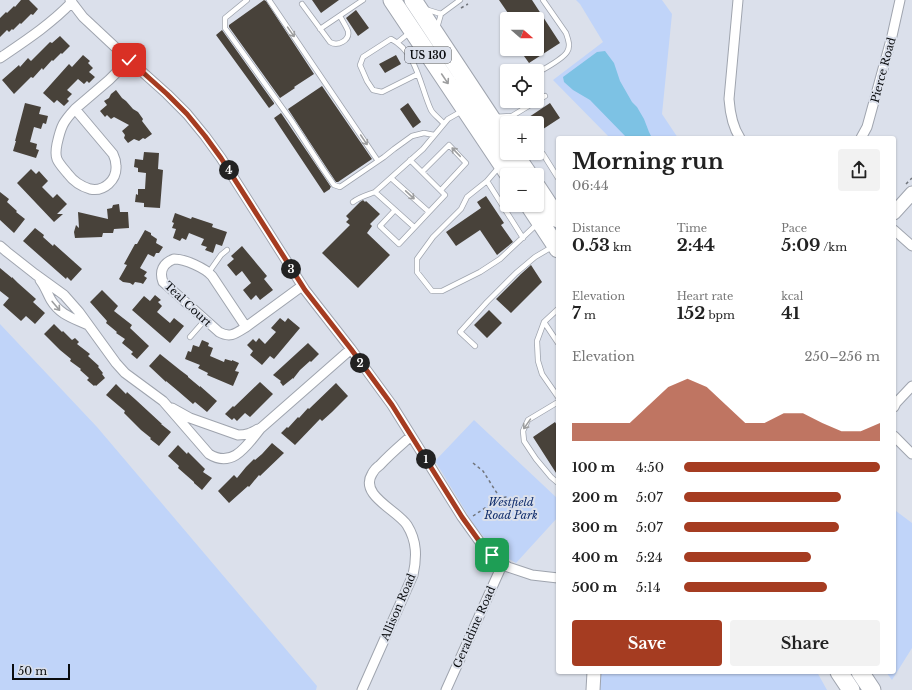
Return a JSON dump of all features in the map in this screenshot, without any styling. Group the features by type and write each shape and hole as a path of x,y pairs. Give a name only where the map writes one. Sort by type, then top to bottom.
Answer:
{"highway":[{"name":"US 130","path":"392,0 504,168"},
{"name":"US 130","path":"415,3 500,131"},
{"path":"544,196 555,211"},
{"path":"534,212 556,246"},
{"path":"840,674 851,690"},
{"path":"861,674 872,690"}],"street":[{"path":"738,0 729,99 732,122 739,136"},
{"name":"Pierce Road","path":"862,136 867,127 892,36 900,0"},
{"path":"0,58 40,30 65,9 71,1 83,17 167,94 187,114 205,136 221,158 302,286 392,405 478,540 502,563 518,571 532,575 556,578"},
{"path":"76,109 113,154 116,160 116,172 113,179 109,184 103,187 90,189 76,183 62,167 56,158 60,131 66,118 129,60"},
{"path":"465,109 480,100"},
{"path":"896,211 912,193"},
{"path":"896,232 912,246"},
{"path":"0,246 64,295 79,312 125,373 162,402 190,418 238,435 245,435 261,428"},
{"name":"Teal Court","path":"209,272 180,259 174,259 164,265 161,276 163,282 218,332 230,335 236,334 302,286"},
{"path":"209,272 246,327"},
{"path":"35,274 44,284 52,301 58,309 67,316 88,325"},
{"path":"162,402 209,454 215,458 228,459 234,457 253,439 261,428 351,349"},
{"path":"896,403 912,386"},
{"name":"Allison Road","path":"362,690 413,575 416,558 411,533 401,518 372,493 370,477 373,471 411,436"},
{"path":"896,438 912,454"},
{"name":"Geraldine Road","path":"446,690 502,563"},
{"path":"592,690 594,674"}],"lane":[{"path":"247,0 225,18 225,28 291,120 334,186 340,187 412,136 424,133 434,135"},
{"path":"269,0 378,161"},
{"path":"320,29 363,0"},
{"path":"435,33 441,14 460,0"},
{"path":"543,0 566,33 569,46 567,52 562,57 544,69"},
{"path":"415,3 441,14"},
{"path":"302,4 333,44 338,44 346,39 348,35 348,30 340,16"},
{"path":"398,42 412,30"},
{"path":"418,74 382,92 373,90 360,65 363,57 391,38 398,42 410,58 418,74 432,112 444,124"},
{"path":"410,58 426,52"},
{"path":"512,116 545,96"},
{"path":"353,202 358,198 375,192 423,149 448,119 465,109"},
{"path":"491,117 500,117"},
{"path":"422,172 449,145 466,163 440,190"},
{"path":"544,156 556,175"},
{"path":"395,210 380,226 399,244 445,195 410,160"},
{"path":"500,173 487,181 467,197 461,209 433,237 417,259 417,272 432,291 442,291 480,272 500,259 540,222"},
{"path":"391,178 429,212"},
{"path":"487,181 523,238"},
{"path":"375,192 414,227"},
{"path":"476,346 460,332 516,273 535,257 556,248"},
{"path":"209,272 221,255 227,250"},
{"path":"556,311 544,322 537,341 538,362 542,374 556,394"},
{"path":"190,337 205,320"},
{"path":"544,322 556,340"},
{"path":"556,403 528,420 523,431 524,441 536,459 556,481"}],"path":[{"path":"458,10 468,4"},
{"path":"473,463 483,471 500,498"},
{"path":"473,516 500,498 506,497 510,500"}],"green space":[{"path":"576,0 662,0 672,14 662,114 677,136 608,136 553,80 603,42 580,4"},
{"path":"0,324 97,427 317,686 316,690 0,690"},
{"name":"Westfield Road Park","path":"474,420 556,497 556,519 516,563 500,554 474,525 435,461"},
{"path":"896,511 912,523 912,648 896,674"},
{"path":"600,674 818,674 827,690 599,690"},
{"path":"888,674 896,674 892,680"}],"shaded area":[{"path":"605,51 614,63 620,81 644,119 651,136 625,136 590,100 573,90 564,82 563,77 597,52"}],"building":[{"path":"21,0 29,0 38,9 33,15 31,14 13,30 12,29 9,32 7,30 0,37 0,18 14,6 15,7"},
{"path":"264,0 314,74 280,98 229,27 229,25"},
{"path":"312,0 339,0 321,13"},
{"path":"499,0 532,0 540,12 507,12"},
{"path":"356,10 369,28 358,36 346,18"},
{"path":"544,18 560,43 544,53"},
{"path":"222,30 274,103 269,108 216,35"},
{"path":"60,36 70,46 53,61 52,60 43,70 42,68 33,78 31,77 14,94 2,80 19,65 20,67 28,58 31,61 50,42 52,43"},
{"path":"83,55 90,61 88,63 93,68 89,72 95,77 89,83 87,81 84,84 78,79 67,90 72,94 67,99 69,101 64,106 57,100 54,103 43,93 69,64 72,67"},
{"path":"396,55 401,64 385,73 379,64"},
{"path":"524,56 540,56 529,63"},
{"path":"322,86 372,159 338,182 336,182 288,109"},
{"path":"116,90 133,109 138,112 143,119 142,121 152,134 145,139 143,138 139,141 134,139 128,143 124,138 125,135 122,131 129,125 114,117 111,119 107,115 105,117 100,111 107,105 104,101"},
{"path":"25,103 41,107 39,114 48,116 46,124 43,123 41,129 34,127 30,142 37,144 36,149 39,150 36,158 13,151"},
{"path":"408,103 421,122 413,128 400,109"},
{"path":"550,103 560,118 544,128 544,116 530,116"},
{"path":"281,113 331,187 324,193 274,118"},
{"path":"144,152 159,153 158,169 163,170 160,208 144,207 144,203 135,202 136,194 138,195 138,189 145,189 146,173 138,172 138,168 134,167 135,159 143,160"},
{"path":"31,169 36,174 39,171 48,181 42,187 53,198 57,194 67,204 57,214 63,214 54,222 17,183"},
{"path":"0,192 9,199 7,202 17,211 16,212 25,219 14,233 0,220"},
{"path":"486,196 504,223 501,225 513,242 497,255 480,230 456,246 446,232 481,208 477,202"},
{"path":"363,200 380,214 370,224 372,226 367,233 390,255 358,288 322,253 350,225 346,222 349,219 346,216"},
{"path":"119,204 120,212 128,212 129,228 114,229 113,233 103,233 102,237 75,238 74,232 76,225 79,228 78,212 108,219 107,209 112,208 113,205"},
{"path":"175,213 191,219 192,217 213,224 212,227 227,232 222,246 216,244 213,253 205,250 207,247 201,245 204,239 189,233 186,240 182,238 180,241 173,238 176,229 172,228 174,223 172,222"},
{"path":"35,228 44,235 43,237 53,246 54,244 82,269 71,281 67,277 66,279 23,241"},
{"path":"145,230 151,233 151,235 157,239 156,243 163,247 154,257 148,254 140,268 147,272 144,276 147,278 143,284 135,282 133,285 123,282 119,279 127,265 124,264"},
{"path":"242,246 267,276 264,279 273,290 260,300 256,295 251,300 243,290 251,283 242,271 236,276 227,265 234,259 231,256"},
{"path":"531,265 542,282 511,313 496,299"},
{"path":"0,268 36,299 33,302 45,313 35,324 26,316 21,321 3,305 9,298 0,291"},
{"path":"102,290 118,306 114,311 132,325 130,328 149,346 137,359 131,354 133,352 122,343 125,339 116,333 117,332 106,323 107,321 90,302"},
{"path":"155,295 161,300 158,302 162,306 157,312 170,323 174,318 184,326 170,343 132,310 144,296 150,301"},
{"path":"489,310 502,323 487,338 474,325"},
{"path":"280,318 285,322 288,318 300,328 274,359 270,356 262,365 250,355 253,351 247,345 253,339 256,342 259,338 265,344 276,332 271,328"},
{"path":"54,324 72,340 75,338 79,342 77,344 90,354 88,356 99,366 98,367 105,378 96,386 87,380 89,378 80,370 81,369 70,361 71,359 44,334"},
{"path":"202,340 209,343 208,346 213,348 210,356 224,362 225,359 239,363 235,371 239,372 233,386 207,375 208,373 198,368 200,365 185,359 188,351 191,352 193,345 199,347"},
{"path":"308,343 319,354 300,370 293,379 283,386 280,382 281,381 273,375"},
{"path":"160,354 217,401 207,412 195,402 193,404 149,366"},
{"path":"260,382 273,394 250,417 245,413 237,421 234,418 232,420 225,414 233,406 234,407"},
{"path":"336,383 348,396 332,412 322,421 320,419 295,445 281,433 298,417 299,418 308,408 309,409"},
{"path":"116,384 126,394 127,392 171,432 159,446 124,413 125,411 106,395"},
{"path":"555,422 556,473 533,437"},
{"path":"272,443 284,453 260,476 259,475 249,487 248,486 229,503 218,491 234,475 237,478 254,459 255,460 262,454"},
{"path":"178,445 187,454 188,452 205,469 203,472 212,478 202,490 178,468 179,466 168,456"}],"route":[{"path":"129,60 187,114 205,136 221,158 305,290 392,405 462,517 482,545 492,555"}]}
